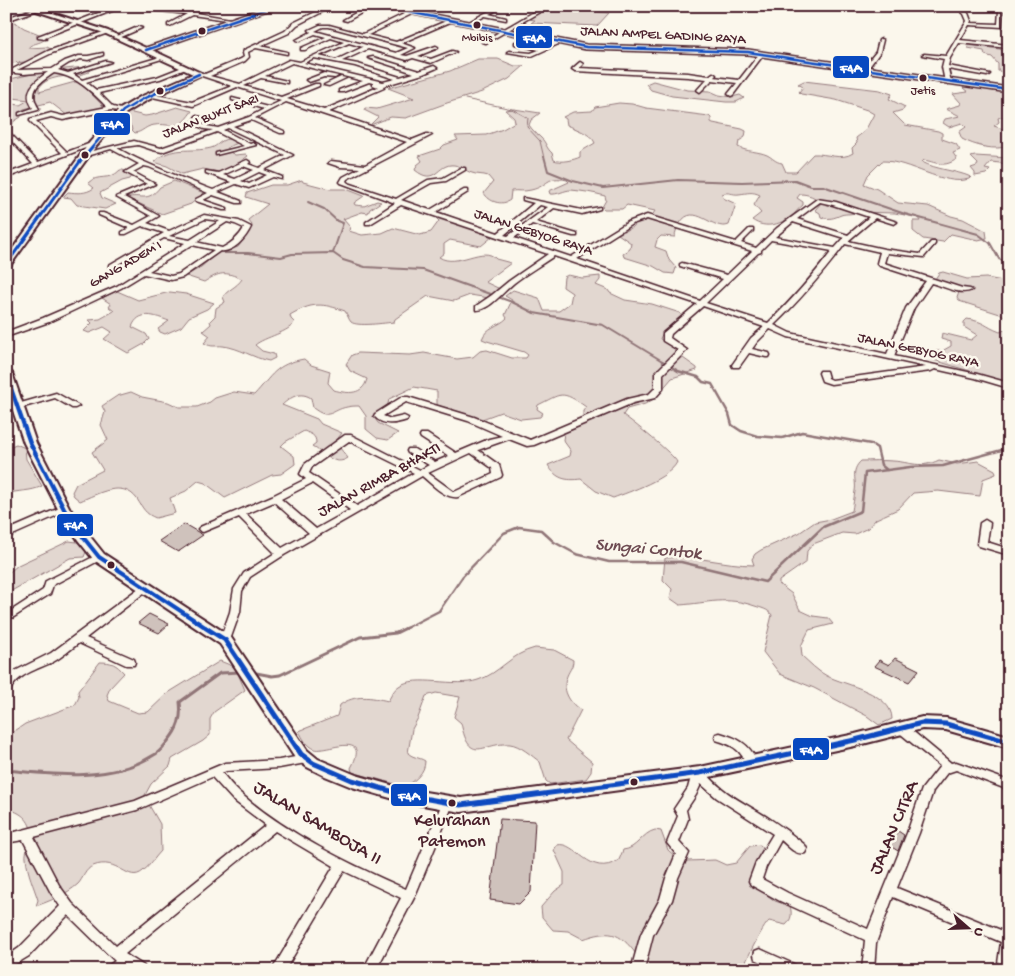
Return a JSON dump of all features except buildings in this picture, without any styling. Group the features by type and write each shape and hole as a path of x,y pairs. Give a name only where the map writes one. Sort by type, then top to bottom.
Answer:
{"main road":[{"path":"24,6 106,32 202,75"},
{"path":"146,50 276,6"},
{"name":"JALAN AMPEL GADING RAYA","path":"377,6 561,42 607,49 723,51 762,54 1009,90"},
{"path":"6,266 93,144 123,111 151,96 202,75"},
{"path":"6,373 30,443 64,509 99,557 225,640 303,757 316,767 417,798 447,804 468,804 544,792 698,773 855,740 900,727 922,723 946,724 1009,742"}],"street":[{"path":"84,6 105,12"},
{"path":"44,38 40,37 121,6 191,13 234,20"},
{"path":"170,25 206,6"},
{"path":"202,75 243,60 247,57 245,52 332,6"},
{"path":"346,20 372,6"},
{"path":"302,62 364,35 419,6"},
{"path":"469,23 502,6"},
{"path":"484,42 548,6"},
{"path":"958,7 1009,9"},
{"path":"948,82 945,68 948,58 968,24 969,17 958,7"},
{"path":"1000,26 1001,9"},
{"path":"6,20 36,10"},
{"path":"485,15 504,19"},
{"path":"397,44 452,20"},
{"path":"968,24 1009,26"},
{"path":"313,33 310,31 322,26 329,26 413,48 397,55"},
{"path":"117,37 140,28"},
{"path":"9,71 50,52 106,32"},
{"path":"298,40 313,33 427,61 432,61 454,52"},
{"path":"303,49 330,37"},
{"path":"864,70 878,52 881,40"},
{"path":"509,52 530,55 561,42"},
{"path":"957,42 1009,47"},
{"path":"517,43 544,50"},
{"path":"257,47 285,53"},
{"path":"337,61 368,47"},
{"path":"410,57 436,47"},
{"path":"340,72 384,51"},
{"path":"21,114 36,108 30,101 34,86 53,71 80,57 87,59 101,54"},
{"path":"731,94 762,54"},
{"path":"924,55 948,58"},
{"path":"314,57 356,65 401,79"},
{"path":"309,80 323,75 330,75 382,83 434,68 434,66 410,57"},
{"path":"83,81 162,58"},
{"path":"372,58 421,73"},
{"path":"151,96 194,104 239,86 291,61 340,72 382,87 324,112"},
{"path":"69,74 108,62"},
{"path":"580,64 575,69 683,74 740,82"},
{"path":"980,73 985,65"},
{"path":"95,92 158,78 186,68"},
{"path":"945,68 987,74"},
{"path":"9,71 29,73 53,71 69,74 83,81 111,108"},
{"path":"700,90 714,73"},
{"path":"202,75 324,112 412,142 429,135"},
{"path":"261,76 285,82"},
{"path":"326,85 344,78"},
{"path":"341,91 368,81"},
{"path":"284,100 317,84"},
{"path":"234,99 268,109"},
{"name":"JALAN BUKIT SARI","path":"86,154 137,143 160,150 251,118 284,100"},
{"path":"65,153 32,120 51,115 62,118 111,108 123,111"},
{"path":"198,117 195,123 206,128 216,129 249,148"},
{"path":"251,118 282,132"},
{"path":"225,209 198,200 290,155 260,142 230,125"},
{"path":"6,131 37,165"},
{"path":"218,154 249,148 260,142"},
{"name":"JALAN GEBYOG RAYA","path":"412,142 345,178 342,182 702,303 769,326 788,335 939,368 1009,386"},
{"path":"6,176 93,144"},
{"path":"112,148 144,164 238,202"},
{"path":"218,176 245,163 259,171 280,178"},
{"path":"332,163 343,167 358,166 365,168"},
{"path":"124,233 156,216 120,197 152,184 128,172 144,164"},
{"path":"368,223 430,181 444,180 463,169"},
{"path":"208,172 252,186 273,175"},
{"path":"430,212 466,191"},
{"path":"525,199 552,207 582,212 598,208"},
{"path":"404,418 394,422 386,421 378,416 405,399 471,418 510,436 531,443 630,401 652,396 659,389 658,374 683,350 666,339 665,336 770,238 820,200 894,222"},
{"path":"498,236 539,202"},
{"path":"509,239 552,207"},
{"path":"102,214 135,228"},
{"path":"736,365 754,340 813,281 835,250 874,216"},
{"path":"111,266 166,235 204,217 245,225 248,229 228,248 219,249 188,243 166,235 143,224"},
{"path":"573,259 630,223 647,217 758,250"},
{"name":"GANG ADEM I","path":"6,335 46,320 119,287 226,220"},
{"path":"795,220 849,237"},
{"path":"531,222 576,235"},
{"path":"737,244 752,230"},
{"path":"770,238 835,250"},
{"path":"843,242 918,256 933,243"},
{"path":"142,272 171,278 181,276 219,249"},
{"path":"884,251 880,263 882,265 960,290 968,290"},
{"path":"479,308 496,297 511,282 554,253"},
{"path":"682,265 729,278"},
{"path":"889,358 910,308 930,280"},
{"path":"748,350 766,355"},
{"path":"823,373 825,379 831,382 939,368"},
{"path":"17,407 56,395 75,406"},
{"path":"357,510 304,474 306,468 349,434 421,472 449,493 455,495 498,475 496,467 472,450"},
{"path":"424,436 457,457"},
{"name":"JALAN RIMBA BHAKTI","path":"225,640 235,612 237,591 247,575 281,553 421,472 492,441 510,436"},
{"path":"411,451 435,465"},
{"path":"202,529 240,514 311,480"},
{"path":"275,498 316,534"},
{"path":"6,535 64,509"},
{"path":"240,514 281,553"},
{"path":"985,523 982,544 1009,552"},
{"path":"6,619 48,592 47,586 49,583 99,557"},
{"path":"6,687 15,674 44,662 146,587"},
{"path":"78,638 130,662"},
{"path":"900,727 950,767 965,769 1009,786"},
{"path":"720,737 742,746 748,752 751,761"},
{"path":"6,838 136,804 230,766 278,764 303,757"},
{"name":"JALAN CITRA","path":"868,970 872,937 913,833 928,789 943,770 950,767"},
{"name":"JALAN SAMBOJA II","path":"214,772 236,797 275,825 373,881 409,896"},
{"path":"637,970 648,934 666,900 672,878 683,853 673,842 682,816 680,809 698,781 698,773"},
{"path":"698,773 743,810 780,832 802,849"},
{"path":"369,970 409,896 447,804"},
{"path":"113,970 120,958 275,825"},
{"path":"780,832 760,866 755,881 784,897 872,937"},
{"path":"26,834 55,889 68,908 120,958 139,970"},
{"path":"278,970 342,864"},
{"path":"889,890 1008,936 1003,970"},
{"path":"6,964 24,952 68,908"},
{"path":"760,955 793,970"}],"shaded area":[{"path":"551,6 609,13 597,26 531,23 535,20 527,19"},
{"path":"15,22 44,36 45,39 43,41 28,48 47,47 53,50 26,62 6,65 6,27 7,24"},
{"path":"967,45 1000,49 1009,55 1009,72 998,71 998,64 992,57 985,55 984,51 968,48"},
{"path":"478,59 498,59 515,66 524,66 509,79 482,92 406,118 391,117 371,124 378,117 364,110 365,108 377,109 414,98 388,88 450,71"},
{"path":"85,67 90,70 89,72 49,80 43,83 39,88 39,92 75,82 81,83 105,108 68,116 50,102 24,109 21,111 21,117 13,122 13,124 6,126 6,103 20,105 29,100 13,98 6,102 6,80 45,71"},
{"path":"653,81 687,90 710,91 732,97 740,95 744,98 736,102 726,102 672,96 651,90 646,84"},
{"path":"804,81 880,90 892,94 889,99 905,107 903,110 893,113 905,125 938,131 942,133 942,139 956,144 960,150 953,153 957,159 952,162 944,164 924,160 922,162 971,177 969,179 959,180 937,177 903,165 882,161 868,175 864,184 877,189 898,203 928,206 963,219 986,231 987,238 978,240 951,234 943,242 923,239 913,231 913,221 921,221 919,218 895,213 857,212 824,218 815,210 821,203 809,195 803,194 800,194 797,198 803,202 803,205 794,214 779,223 763,225 752,220 761,213 754,205 760,195 752,193 726,193 722,194 723,198 736,204 729,225 717,225 691,215 685,217 680,223 675,237 661,236 657,240 655,247 666,251 669,260 676,268 674,274 665,273 653,266 624,257 623,254 630,249 631,243 618,234 633,227 637,219 651,217 655,211 627,205 622,209 604,209 602,207 606,200 605,196 588,192 571,190 550,194 549,191 569,182 560,179 551,180 531,190 511,191 510,200 500,203 492,201 484,193 493,182 488,176 474,174 454,165 448,165 428,176 422,175 415,170 422,161 419,156 458,140 455,136 486,135 515,122 514,118 505,110 514,109 540,113 531,120 529,125 544,141 554,160 574,159 580,157 580,152 595,143 587,134 567,125 566,119 563,117 573,112 592,111 595,107 619,103 709,116 713,123 742,129 746,131 745,137 739,141 738,147 767,155 782,163 786,172 796,172 813,154 839,157 853,153 852,148 857,143 856,138 865,131 874,114 836,100 801,94 799,92 803,87 798,84"},
{"path":"964,86 1009,92 1009,115 998,118 999,122 994,126 1009,131 1009,146 991,148 973,144 962,139 959,132 966,127 962,123 949,127 943,123 945,119 960,116 946,109 960,105 961,103 953,94 968,92 963,88"},
{"path":"177,107 192,111 181,123 173,126 150,126 135,133 131,126 120,122 118,119 128,112 145,116"},
{"path":"228,139 236,140 238,143 228,147 228,151 235,155 246,154 248,156 237,164 219,172 203,169 182,174 154,162 167,153 211,148"},
{"path":"971,157 1009,158 1009,164 991,162 985,169 990,170 986,174 975,176 971,168 978,164"},
{"path":"120,170 132,176 130,179 122,181 100,193 102,198 116,204 105,209 77,205 71,198 63,197 68,192 81,193 91,190 94,188 88,183 92,180 112,176"},
{"path":"302,180 303,182 330,189 346,189 364,196 354,203 355,205 364,206 377,201 381,202 370,209 368,213 362,212 343,219 350,227 349,231 362,235 382,233 393,228 420,235 431,232 439,221 434,216 440,212 463,221 467,227 492,237 481,246 450,240 444,244 444,253 439,257 446,260 454,260 485,254 511,263 485,282 500,289 489,298 470,295 454,301 428,296 395,319 394,322 378,324 354,323 350,321 345,311 330,306 311,306 290,315 294,322 288,329 255,345 262,351 274,354 275,358 269,361 229,347 207,345 204,343 210,336 203,331 211,324 210,321 215,316 216,308 225,302 223,297 242,279 223,274 214,276 204,282 186,276 201,267 217,253 238,247 248,234 252,225 248,220 268,204 246,197 247,193 271,185 287,185"},
{"path":"174,181 204,193 191,204 162,214 127,198 147,197 160,187"},
{"path":"943,272 967,279 986,278 1009,282 1009,383 930,359 935,351 942,351 951,346 951,342 941,339 942,333 971,340 977,335 964,327 964,322 967,319 982,323 1000,332 1007,329 1006,319 1003,315 959,301 957,298 960,289 935,279 939,273"},
{"path":"568,275 582,278 600,276 600,280 596,285 608,290 610,293 625,300 652,304 680,313 687,323 668,330 660,339 673,347 676,353 697,368 697,370 672,378 654,399 645,404 627,409 623,415 661,446 677,462 666,474 638,488 613,498 596,491 581,479 571,480 562,478 551,470 548,465 570,456 571,451 563,440 564,433 574,429 583,422 583,411 586,407 571,398 561,395 538,405 537,409 543,413 540,417 521,419 501,412 482,419 437,405 437,391 414,387 389,399 388,404 374,417 378,423 398,433 388,440 377,438 366,429 366,416 359,406 342,408 330,414 323,414 313,408 311,398 303,395 292,397 282,405 317,419 321,424 342,433 335,442 348,458 338,461 329,458 312,446 316,443 315,438 304,431 281,446 294,456 295,464 281,474 272,475 225,498 205,483 198,481 186,491 170,498 175,513 156,518 147,513 131,493 124,490 117,489 102,492 80,501 72,492 76,484 103,470 92,452 108,440 101,425 105,412 102,406 117,396 131,392 179,407 197,407 215,398 234,392 254,395 280,368 294,361 304,359 311,365 330,371 328,383 334,390 354,392 362,388 367,379 350,371 346,364 352,355 358,353 410,355 424,353 457,359 473,357 480,351 487,350 512,358 526,358 528,355 524,352 482,339 490,329 507,318 505,315 512,300 505,296 513,290 539,298 544,311 559,311 570,303 572,293 563,287 564,277"},
{"path":"117,291 138,300 170,292 186,294 214,303 207,309 189,317 181,327 165,334 158,329 169,321 148,315 139,318 132,327 146,334 149,339 128,353 104,339 112,332 104,327 89,333 84,331 92,323 89,320 100,319 114,311 109,307 111,304 102,298"},
{"path":"16,444 25,448 26,459 42,486 6,494 6,448"},
{"path":"939,460 957,464 978,461 995,470 996,474 983,479 980,496 938,491 913,493 898,509 876,519 868,528 855,534 842,533 813,544 807,551 806,562 779,581 779,584 792,594 800,610 813,616 828,618 833,624 809,630 801,646 802,656 827,676 876,696 890,710 892,719 879,725 867,716 814,688 780,674 763,652 772,615 766,610 735,601 680,605 670,598 672,589 663,580 665,558 686,557 754,565 752,559 761,550 799,533 815,522 831,519 852,511 855,472 861,461 889,461 921,465"},
{"path":"69,541 77,542 87,549 84,557 70,558 6,594 6,575 18,565"},
{"path":"535,648 554,650 573,660 566,679 565,688 571,701 581,710 566,740 592,762 591,772 586,779 550,784 546,781 540,762 518,746 501,744 479,749 473,748 465,736 461,723 454,717 460,697 436,693 426,696 412,729 408,753 425,761 425,765 419,776 406,787 352,772 351,768 356,756 356,749 344,745 314,749 307,744 299,731 337,716 340,705 351,699 369,698 388,701 399,686 415,681 458,683 478,680 518,655"},
{"path":"220,661 235,667 245,690 214,712 210,719 210,735 172,759 170,766 151,784 145,795 160,824 161,851 148,867 138,874 132,874 109,864 93,866 88,869 74,888 36,906 38,900 29,874 26,858 31,839 30,827 25,818 17,812 6,809 6,737 25,724 75,705 79,697 78,691 100,662 114,664 124,673 110,688 107,695 109,701 138,713 148,712 168,693"},
{"path":"655,830 661,831 668,850 676,857 687,861 715,860 726,865 736,863 750,846 760,845 768,852 755,886 775,901 790,906 791,916 786,925 769,921 754,944 743,970 633,970 636,954 619,937 613,934 600,934 583,939 568,931 553,930 542,917 541,907 555,891 564,885 564,872 554,850 557,845 564,845 570,848 591,862 599,865 609,865 619,860 623,850 632,847 646,834"}],"waterway":[{"path":"465,99 512,109 528,118 527,127 540,141 544,158"},
{"path":"544,156 548,171 573,181 603,188 678,180 742,182 795,180 811,186 823,186 905,214 978,234 990,243 999,259 1009,264"},
{"path":"308,202 324,209 337,221 343,223 333,253"},
{"path":"224,253 248,253 281,257 292,254 333,253"},
{"path":"333,253 343,260 365,267 423,270 512,302 534,313 603,325 664,362"},
{"path":"662,361 678,371 698,377 703,382 712,384 729,414 732,425 741,431 757,436 782,438 802,432 871,444 877,448 881,465 887,470"},
{"name":"Sungai Contok","path":"404,629 439,611 463,576 504,533 519,527 541,530 554,542 576,554 609,562 681,562 765,582 823,527 861,511 865,473 910,467 943,466 1009,448"},
{"name":"Sungai Contok","path":"251,672 272,676 280,675 360,637 396,633 404,629"},
{"path":"6,770 62,775 101,773 138,764 158,752 171,737 177,728 180,718 180,702 220,673 241,672"}],"transit line":[{"name":"F4A","path":"146,50 275,6"},
{"name":"F4A","path":"378,6 586,47 748,52 1009,90"},
{"name":"F4A","path":"6,265 93,144 123,111 143,99 199,74"},
{"name":"F4A","path":"6,374 30,443 64,509 99,557 225,640 301,754 313,763 352,780 401,794 461,805 700,773 855,740 922,723 946,724 1009,742"}],"place":[{"name":"Mbibis","path":"477,25"},
{"name":"Jetis","path":"923,78"},
{"name":"Kelurahan Patemon","path":"452,803"}]}
